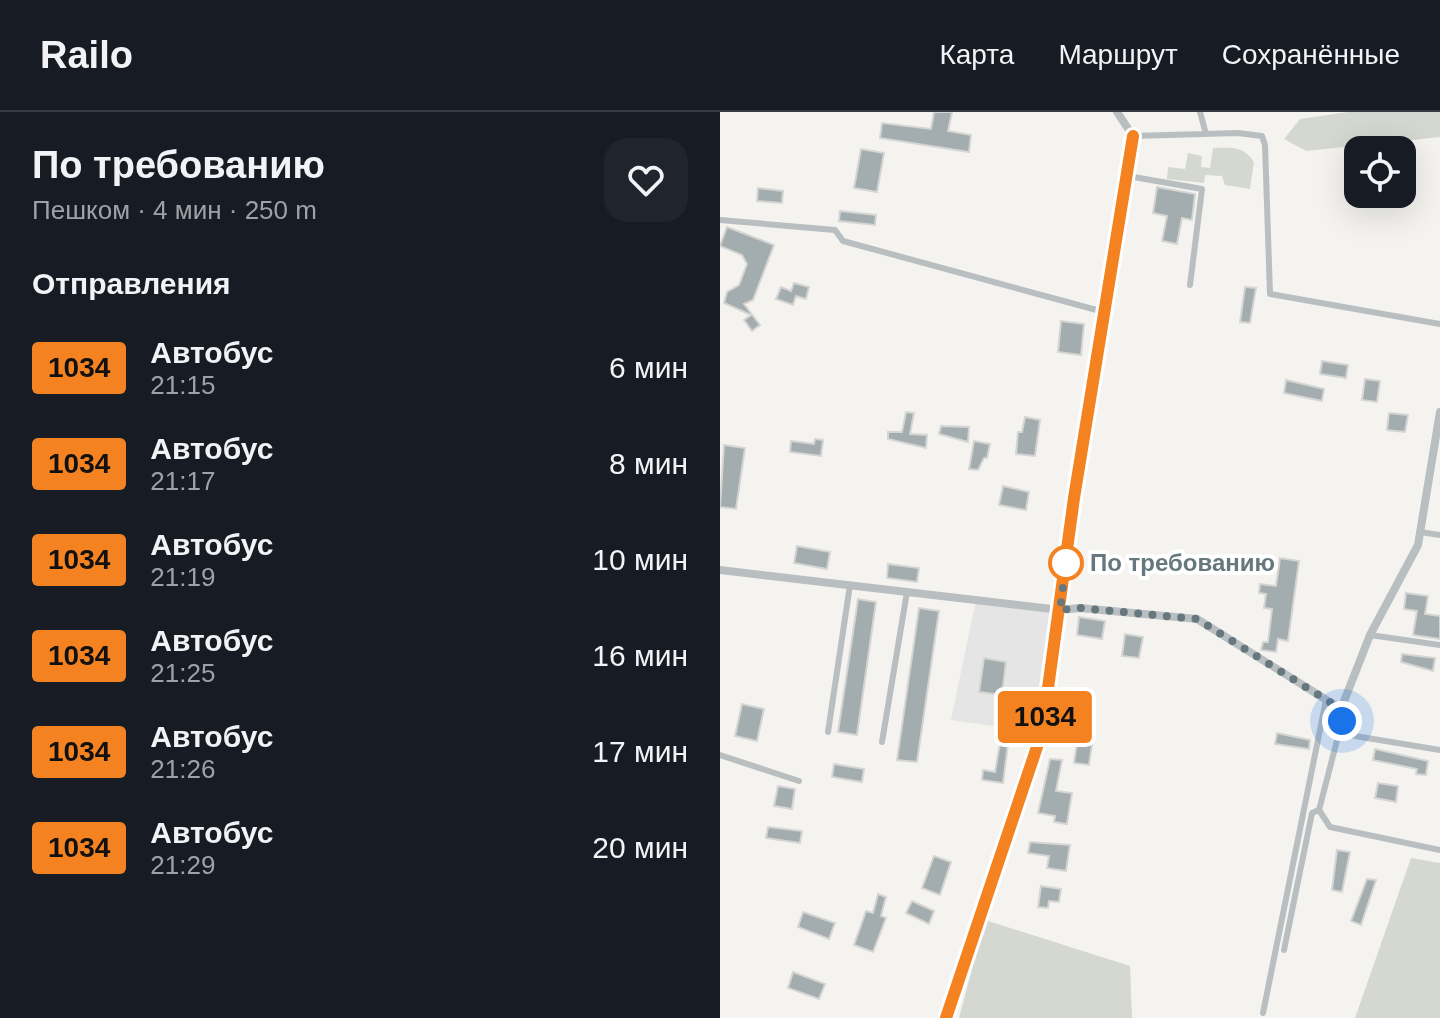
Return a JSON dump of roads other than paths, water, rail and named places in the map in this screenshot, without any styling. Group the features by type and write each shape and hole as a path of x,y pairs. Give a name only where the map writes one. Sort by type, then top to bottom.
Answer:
{"street":[{"path":"946,1018 1042,732 1133,136 1117,112"},
{"path":"720,570 1060,610 1080,608 1197,619 1341,709 1370,635 1418,545 1440,412"}],"lane":[{"path":"1200,112 1206,134"},
{"path":"1133,136 1255,133 1262,136 1265,145 1270,294 1440,324"},
{"path":"1128,176 1202,189 1190,285"},
{"path":"720,220 835,230 843,241 1104,312"},
{"path":"1420,532 1440,535"},
{"path":"828,732 850,585"},
{"path":"882,742 907,592"},
{"path":"1370,635 1440,645"},
{"path":"1263,1013 1326,700"},
{"path":"1341,709 1342,721 1319,810 1330,827 1440,850"},
{"path":"1342,721 1349,735 1440,750"},
{"path":"720,755 799,781"},
{"path":"1284,950 1312,813 1319,810"}],"place":[{"name":"По требованию","path":"1066,563"}]}
